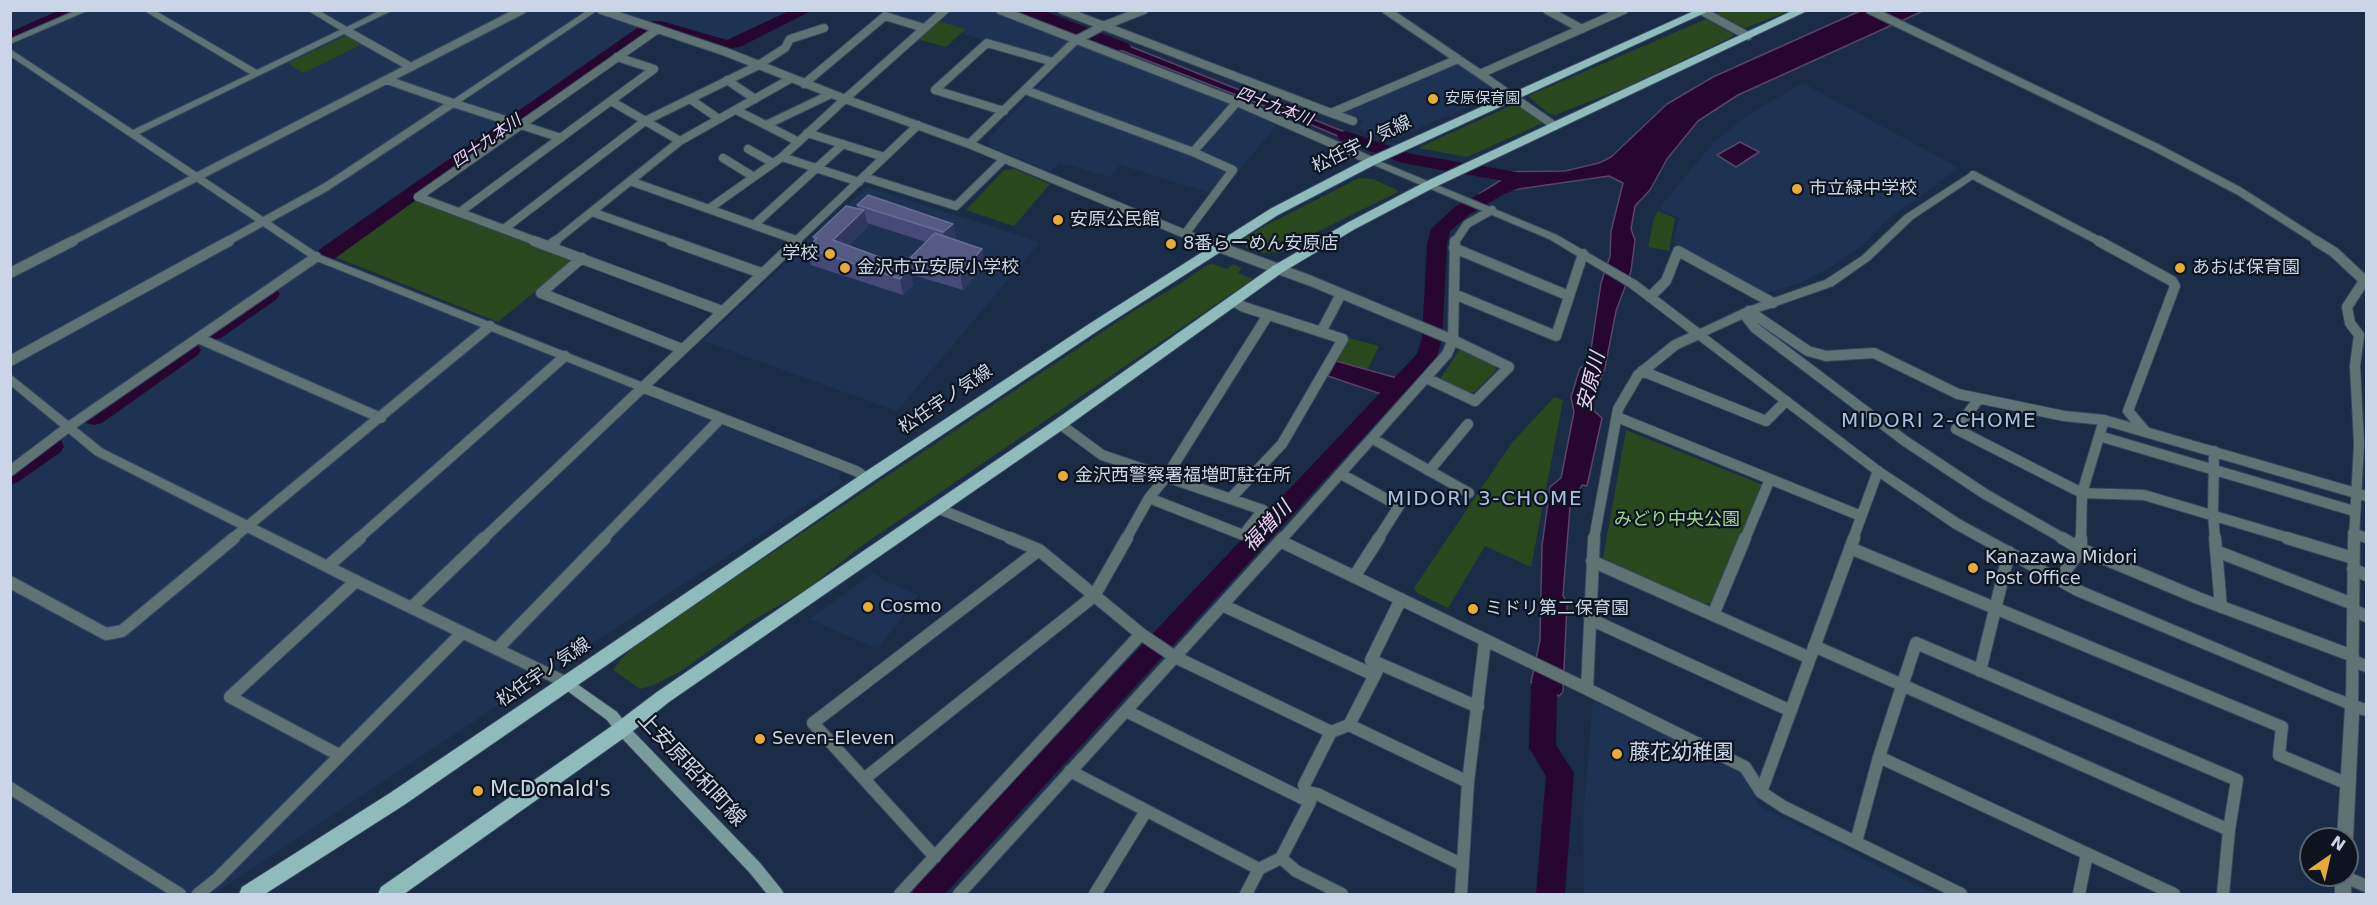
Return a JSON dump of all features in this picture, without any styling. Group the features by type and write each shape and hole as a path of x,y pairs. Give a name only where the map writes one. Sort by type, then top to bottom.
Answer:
{"main road":[{"path":"388,894 622,729 663,697 1060,424 1278,269 1351,226 1436,182 1804,10"},
{"name":"松任宇ノ気線","path":"249,894 397,799 867,478 1217,246 1274,212 1378,158 1703,11"},
{"name":"上安原昭和町線","path":"567,683 612,716 755,868 776,894"}],"street":[{"path":"10,42 85,10"},
{"path":"147,10 257,74"},
{"path":"311,10 411,67"},
{"path":"134,133 389,10"},
{"path":"10,273 522,10"},
{"path":"10,361 327,187 594,10"},
{"path":"601,10 726,52 790,79 969,144 1185,234 1341,294 1509,367 1475,401 1426,378"},
{"path":"711,208 782,157 797,141 945,10"},
{"path":"1000,10 1079,38 1378,158 1436,182 1465,199 1553,237 1633,284 1878,471 1957,524 2059,580 2101,600 2360,707"},
{"path":"1062,10 1100,27 1353,121"},
{"path":"969,144 1079,38 1144,10"},
{"path":"1386,10 1556,126"},
{"path":"1547,10 1582,29"},
{"path":"1480,74 1582,29 1611,13 1624,10"},
{"path":"1870,10 2155,147 2239,191 2334,252 2365,281 2347,307 2350,323 2363,337 2355,366 2363,450 2362,494 2354,511 2353,533 2353,659 2360,707 2348,784 2346,827"},
{"path":"1703,11 1748,36"},
{"path":"804,84 885,16 924,28"},
{"path":"658,28 418,197 722,311"},
{"path":"504,229 645,121 757,66 786,48 790,39 824,28"},
{"path":"1004,111 935,90 987,43 1053,62"},
{"path":"10,52 316,257 856,471 867,478"},
{"path":"460,212 654,69 617,57"},
{"path":"1332,113 1458,59"},
{"path":"549,246 680,141 790,79"},
{"path":"387,80 561,138"},
{"path":"727,80 755,99"},
{"path":"1025,90 1193,152 1233,170 1185,234"},
{"path":"766,125 831,94"},
{"path":"690,99 719,119"},
{"path":"611,101 680,141"},
{"path":"1193,152 1237,102"},
{"path":"736,110 797,141"},
{"path":"412,607 918,125"},
{"path":"807,133 884,157"},
{"path":"755,224 843,144"},
{"path":"747,149 773,163"},
{"path":"782,157 956,206 1004,159"},
{"path":"723,158 754,177"},
{"path":"1581,686 1590,619 1594,531 1618,409 1638,375 1675,345 1747,313 1829,283 1866,258 1909,217 1973,175 2172,281 2175,286 2128,411 2147,433"},
{"path":"630,181 796,240"},
{"path":"959,894 1126,711 1171,654 1222,605 1373,440 1447,354 1454,294 1455,239 1467,224 1487,208"},
{"path":"592,212 761,273"},
{"path":"1454,248 1569,296"},
{"path":"1650,297 1666,281 1678,251 1773,303"},
{"path":"1454,294 1556,336 1583,254"},
{"path":"10,471 67,428 316,257"},
{"path":"582,258 541,293 682,348"},
{"path":"1321,332 1341,294"},
{"path":"1230,499 1282,444 1343,339 1268,315 1233,301"},
{"path":"1747,313 1808,351 1826,356 1874,352 1958,394 1978,400 2064,416 2104,420 2362,494"},
{"path":"1747,313 1755,328 1905,441 1985,494 2081,549 2367,666"},
{"path":"864,779 1094,596 1149,498 1166,477 1268,315"},
{"path":"10,582 106,634 123,631 490,327"},
{"path":"198,338 381,418"},
{"path":"328,566 565,356"},
{"path":"1642,371 1766,421 1786,401"},
{"path":"10,378 67,428 99,452 356,581 567,683"},
{"path":"1978,400 1956,429 2082,493 2144,495 2213,514 2353,564 2367,574"},
{"path":"1617,417 1861,516"},
{"path":"497,649 721,418"},
{"path":"2059,580 2081,549 2082,493 2104,420"},
{"path":"1060,424 1102,455 1263,510 1244,535 1149,498"},
{"path":"1429,471 1468,424"},
{"path":"2098,436 2354,511"},
{"path":"1373,440 1469,493"},
{"path":"2214,451 2213,514 2221,607"},
{"path":"1761,792 1878,471"},
{"path":"1341,474 1399,506 1354,577"},
{"path":"1713,615 1770,479"},
{"path":"937,508 1039,550 1094,596 1171,654 1331,732"},
{"path":"2353,533 2367,538"},
{"path":"1280,541 1746,767 1761,792 1784,807 1961,894"},
{"path":"1850,548 2282,727 2279,755 2348,784"},
{"path":"935,857 813,723 1039,550"},
{"path":"2217,551 2353,607 2367,616"},
{"path":"1980,670 2009,552"},
{"path":"1592,561 1713,615 1903,686 2229,830"},
{"path":"339,755 230,697 356,581"},
{"path":"1371,660 1401,599"},
{"path":"1222,605 1374,675"},
{"path":"1590,619 1791,711"},
{"path":"198,894 217,879 462,633"},
{"path":"900,894 1145,636"},
{"path":"1461,894 1468,782 1485,641"},
{"path":"1856,842 1879,757 1916,643 2237,780 2229,830 2223,894"},
{"path":"1246,894 1259,869 1281,858 1308,797 1304,784 1331,732 1349,725 1377,671 1371,660"},
{"path":"1371,660 1478,707"},
{"path":"1126,711 1308,797 1317,794 1463,865"},
{"path":"1349,725 1468,782"},
{"path":"1879,757 2174,894"},
{"path":"1070,771 1259,869"},
{"path":"10,788 180,894"},
{"path":"1095,894 1146,811"},
{"path":"2079,894 2087,854"},
{"path":"1281,858 1296,872 1342,894"}],"shaded area":[{"path":"10,11 813,11 728,47 662,27 319,263 839,472 841,483 586,647 214,894 11,894"},
{"path":"871,11 993,11 1248,110 1277,124 1219,196 1120,165 1110,177 1060,163 1050,171 989,146 988,139 1062,62 963,34 966,29 932,20 924,25"},
{"path":"1452,63 1459,64 1494,87 1489,98 1389,141 1359,129 1363,121 1343,113"},
{"path":"1803,83 1959,168 1884,222 1868,240 1832,267 1801,283 1766,293 1673,242 1679,218 1659,208 1714,142 1753,112"},
{"path":"867,187 1040,242 897,411 703,341"},
{"name":"Cosmo","path":"874,573 881,579 918,595 878,649 809,619"},
{"path":"1593,700 1741,771 1758,805 1934,894 1584,894 1583,820"}],"green space":[{"path":"1722,10 1789,11 1745,28 1717,14"},
{"path":"1706,19 1733,34 1732,37 1624,88 1555,115 1548,113 1528,96"},
{"path":"938,21 966,29 946,47 917,39"},
{"path":"347,35 363,44 303,73 288,63"},
{"path":"1517,105 1541,121 1541,124 1467,157 1418,148 1510,106"},
{"path":"1014,169 1050,184 1014,226 966,210 1004,170"},
{"path":"1359,178 1373,179 1398,192 1317,232 1284,252 1263,253 1246,248 1242,240"},
{"path":"415,201 571,259 571,262 498,322 333,256"},
{"path":"1658,211 1675,218 1669,251 1648,247 1654,218"},
{"path":"1213,264 1227,269 1233,264 1242,268 1238,273 1253,279 863,545 804,591 750,622 681,671 654,685 640,689 613,670 639,642 1135,310 1180,284 1207,265"},
{"path":"1349,338 1379,346 1368,369 1337,361"},
{"path":"1460,349 1494,364 1496,370 1474,392 1469,393 1440,379"},
{"path":"1554,397 1563,400 1531,567 1485,546 1448,608 1417,593 1414,588 1511,444"},
{"name":"みどり中央公園","path":"1626,430 1763,485 1711,603 1702,604 1603,558"}],"water":[{"path":"1860,11 1923,11 1738,95 1698,121 1667,159 1650,190 1635,206 1631,229 1635,240 1631,271 1616,311 1605,368 1592,400 1594,411 1602,418 1587,486 1582,485 1570,507 1563,595 1567,604 1563,692 1559,696 1531,682 1540,640 1542,546 1550,487 1561,478 1574,412 1571,397 1580,368 1589,363 1601,283 1610,256 1611,231 1623,183 1609,176 1491,193 1490,197 1479,194 1501,180 1498,177 1482,176 1481,172 1565,171 1599,163 1611,157 1667,104 1713,77"},
{"path":"1099,34 1380,146 1364,147 1089,38"},
{"path":"1740,142 1759,152 1736,167 1717,155"},
{"path":"1336,361 1397,378 1381,394 1328,376"}],"building":[{"path":"868,195 953,224 943,232 857,205"},
{"path":"846,206 864,210 833,240 909,268 900,279 807,248 817,238 813,237"},
{"path":"935,233 982,249 960,274 910,258"}],"waterway":[{"path":"10,38 75,10"},
{"name":"四十九本川","path":"655,24 726,45 736,43 805,10"},
{"name":"四十九本川","path":"1026,10 1123,47"},
{"name":"四十九本川","path":"327,254 646,29"},
{"name":"四十九本川","path":"1346,136 1408,159 1511,176"},
{"name":"福増川","path":"926,894 1426,357 1432,339 1437,244 1441,229 1463,210 1497,190 1515,183"},
{"name":"四十九本川","path":"214,333 270,294"},
{"name":"四十九本川","path":"94,417 191,350"},
{"name":"四十九本川","path":"10,476 53,446"},
{"name":"安原川","path":"1550,660 1544,687 1542,748 1560,773 1551,894"}],"place":[{"name":"安原保育園","path":"1433,99"},
{"name":"市立緑中学校","path":"1797,189"},
{"name":"安原公民館","path":"1058,220"},
{"name":"8番らーめん安原店","path":"1171,244"},
{"name":"学校","path":"830,254"},
{"name":"金沢市立安原小学校","path":"845,268"},
{"name":"あおば保育園","path":"2180,268"},
{"name":"金沢西警察署福増町駐在所","path":"1063,476"},
{"name":"Kanazawa Midori Post Office","path":"1973,568"},
{"name":"Cosmo","path":"868,607"},
{"name":"ミドリ第二保育園","path":"1473,609"},
{"name":"Seven-Eleven","path":"760,739"},
{"name":"藤花幼稚園","path":"1617,754"},
{"name":"McDonald's","path":"478,791"}],"district":[{"name":"MIDORI 2-CHOME","path":"1939,422"},
{"name":"MIDORI 3-CHOME","path":"1485,500"}]}
